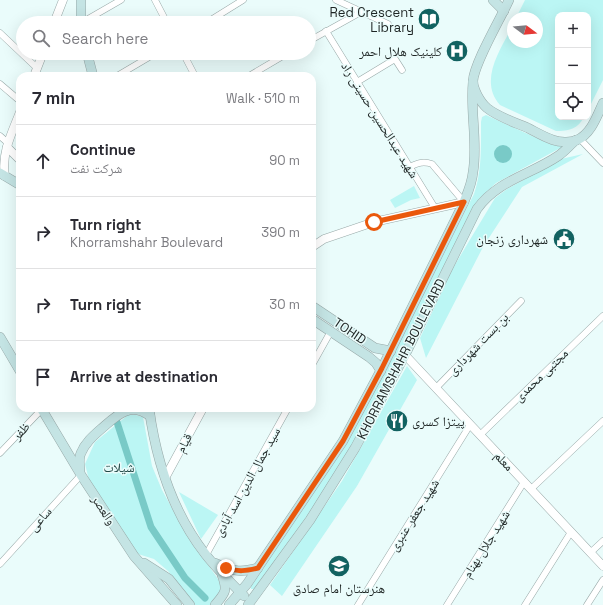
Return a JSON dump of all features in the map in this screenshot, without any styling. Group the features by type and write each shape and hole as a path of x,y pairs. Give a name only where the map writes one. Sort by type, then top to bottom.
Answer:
{"main road":[{"path":"80,0 81,16"},
{"path":"493,0 504,10"},
{"name":"KHORRAMSHAHR BOULEVARD","path":"229,605 258,568 343,441 391,351 464,202 470,188 475,159 472,97 474,74 509,0"},
{"path":"89,60 92,72"},
{"path":"473,82 478,97 486,107 496,114 553,140 564,142 578,139"},
{"name":"KHORRAMSHAHR BOULEVARD","path":"250,604 310,520 355,448 405,355 477,209 482,202 499,187 558,156 585,134 592,125 603,103"},
{"path":"3,174 16,182"},
{"name":"TOHID","path":"316,309 375,348 391,351"},
{"name":"TOHID","path":"316,322 369,357 381,370"},
{"path":"0,337 16,364"},
{"path":"369,357 373,356 375,348"},
{"name":"والعصر","path":"44,412 81,474 134,556 177,605"},
{"path":"81,474 79,462 80,454 84,446 115,416 122,412"},
{"path":"149,412 165,478 174,502 206,555 250,604"},
{"path":"134,556 169,579 190,605"},
{"path":"213,562 236,572 258,568"},
{"path":"214,605 224,593 226,585 222,573"}],"street":[{"path":"57,16 63,0"},
{"path":"93,16 121,0"},
{"path":"155,0 163,16"},
{"path":"217,16 243,0"},
{"path":"336,0 388,24"},
{"path":"316,37 361,12"},
{"name":"شهید عبدالحسین حسینی راد","path":"326,31 435,208"},
{"path":"0,33 16,51"},
{"path":"357,82 395,59 402,70"},
{"path":"24,60 35,72 40,60"},
{"path":"124,72 144,60"},
{"path":"187,60 193,72"},
{"path":"256,72 276,60"},
{"path":"0,84 16,98"},
{"path":"3,174 5,149 16,122"},
{"path":"0,136 5,149 16,157"},
{"path":"578,139 603,163"},
{"path":"316,244 324,239 374,222 464,202 432,164 424,161 410,167"},
{"name":"بن بست شهرداری","path":"436,388 521,301"},
{"name":"مجتبی محمدی","path":"480,435 603,316"},
{"path":"316,358 331,331"},
{"name":"معلم","path":"405,355 603,566"},
{"name":"ظفر","path":"0,453 39,412"},
{"name":"قیام","path":"165,478 201,412"},
{"name":"سید جمال الدین اسد آبادی","path":"206,555 286,412"},
{"path":"530,489 603,421"},
{"name":"شهید جعفر عنبری","path":"358,605 470,425"},
{"name":"ساعی","path":"0,564 81,474"},
{"name":"شهید جلال بهنام","path":"448,605 524,482"},
{"path":"525,605 571,532"},
{"path":"590,553 603,541"},
{"path":"587,605 603,580"}],"green space":[{"path":"525,0 603,0 603,80 591,104 591,12 555,12 555,120 582,120 576,127 556,131 500,105 494,95 491,85 491,75 498,54 507,37 507,48 543,48 543,12 519,12"},
{"path":"486,115 550,144 564,146 496,183 480,198 472,211 402,354 352,448 307,518 255,589 251,589 251,585 384,370 474,194 480,167 481,122 482,117"},
{"path":"583,154 522,187 483,247 426,358 420,338 453,268 495,198 507,189 561,159"},
{"path":"414,186 420,198 411,200 395,208 390,200"},
{"path":"407,366 417,380 357,486 282,596 270,585 342,481"},
{"name":"شیلات","path":"128,415 143,417 152,466 162,490 184,530 222,585 221,592 210,605 195,605 168,571 154,559 138,554 89,480 85,464 95,442"},
{"path":"179,492 218,515 201,539"}],"shaded area":[{"path":"503,145 509,148 512,154 509,160 503,163 497,160 494,154 497,148"}],"waterway":[{"path":"115,416 151,527 185,578 205,598"}],"place":[{"name":"Red Crescent Library","path":"429,19"},
{"name":"کلینیک هلال احمر","path":"457,51"},
{"name":"شهرداری زنجان","path":"564,239"},
{"name":"پیتزا کسری","path":"397,421"},
{"name":"هنرستان امام صادق","path":"339,566"}],"route":[{"path":"226,568 236,572 258,568 343,441 382,368 464,202 374,222"}]}
